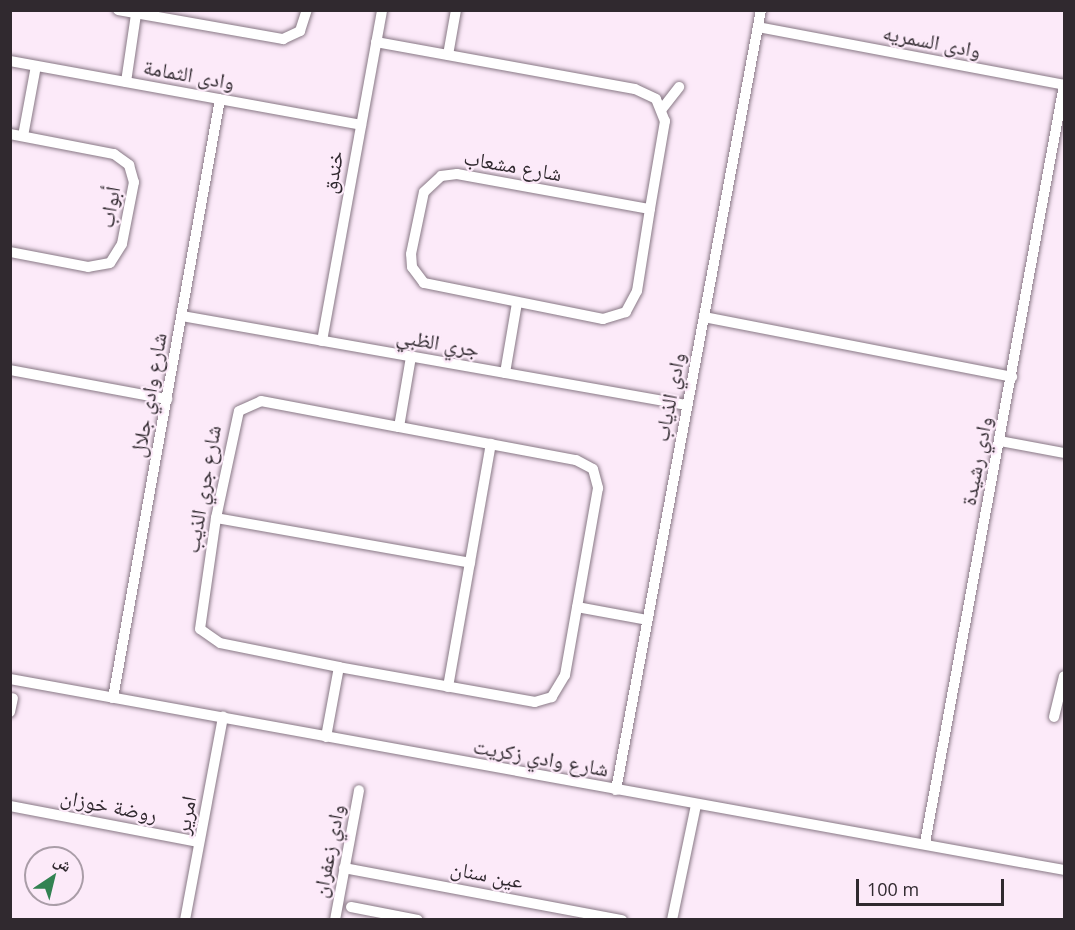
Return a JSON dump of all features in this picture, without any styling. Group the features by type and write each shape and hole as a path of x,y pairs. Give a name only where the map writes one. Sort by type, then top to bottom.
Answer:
{"street":[{"path":"118,10 283,39 300,31 307,10"},
{"name":"خندق","path":"322,341 382,10"},
{"path":"448,55 456,10"},
{"name":"وادي الذياب","path":"616,790 761,10"},
{"path":"126,82 136,14"},
{"name":"وادى السمريه","path":"758,27 1064,86"},
{"path":"376,42 635,88 656,99 662,110 679,87"},
{"name":"وادى الثمامة","path":"10,61 361,124"},
{"path":"23,136 36,66"},
{"name":"وادي رشيدة","path":"925,843 1064,86"},
{"name":"شارع وادي جلال","path":"113,698 220,99"},
{"name":"شارع مشعاب","path":"650,209 457,174 434,179 422,199 411,254 415,273 436,288 603,319 626,312 637,291 665,121 662,110"},
{"name":"أبواب","path":"10,134 114,154 129,165 134,182 120,251 110,263 88,267 10,252"},
{"path":"505,373 518,303"},
{"name":"جري الظبي","path":"182,316 687,405"},
{"path":"704,317 1012,377"},
{"path":"399,427 411,357"},
{"path":"10,370 167,399"},
{"name":"شارع جري الذيب","path":"261,401 399,427 576,460 593,469 598,488 577,607 563,683 552,697 535,702 448,687 220,643 205,636 198,621 234,419 245,405 261,401"},
{"path":"1000,441 1065,453"},
{"path":"448,687 491,444"},
{"path":"216,519 470,563"},
{"path":"577,607 647,620"},
{"path":"326,737 339,667"},
{"path":"1054,717 1065,676"},
{"name":"شارع وادي زكريت","path":"10,679 1065,870"},
{"path":"10,712 13,698"},
{"name":"امرير","path":"185,920 222,717"},
{"name":"وادي زعفران","path":"335,920 359,790"},
{"path":"672,920 696,805"},
{"name":"روضة خوزان","path":"10,806 199,842"},
{"name":"عين سنان","path":"344,868 585,916 622,920"},
{"path":"351,908 377,916 418,920"}]}
